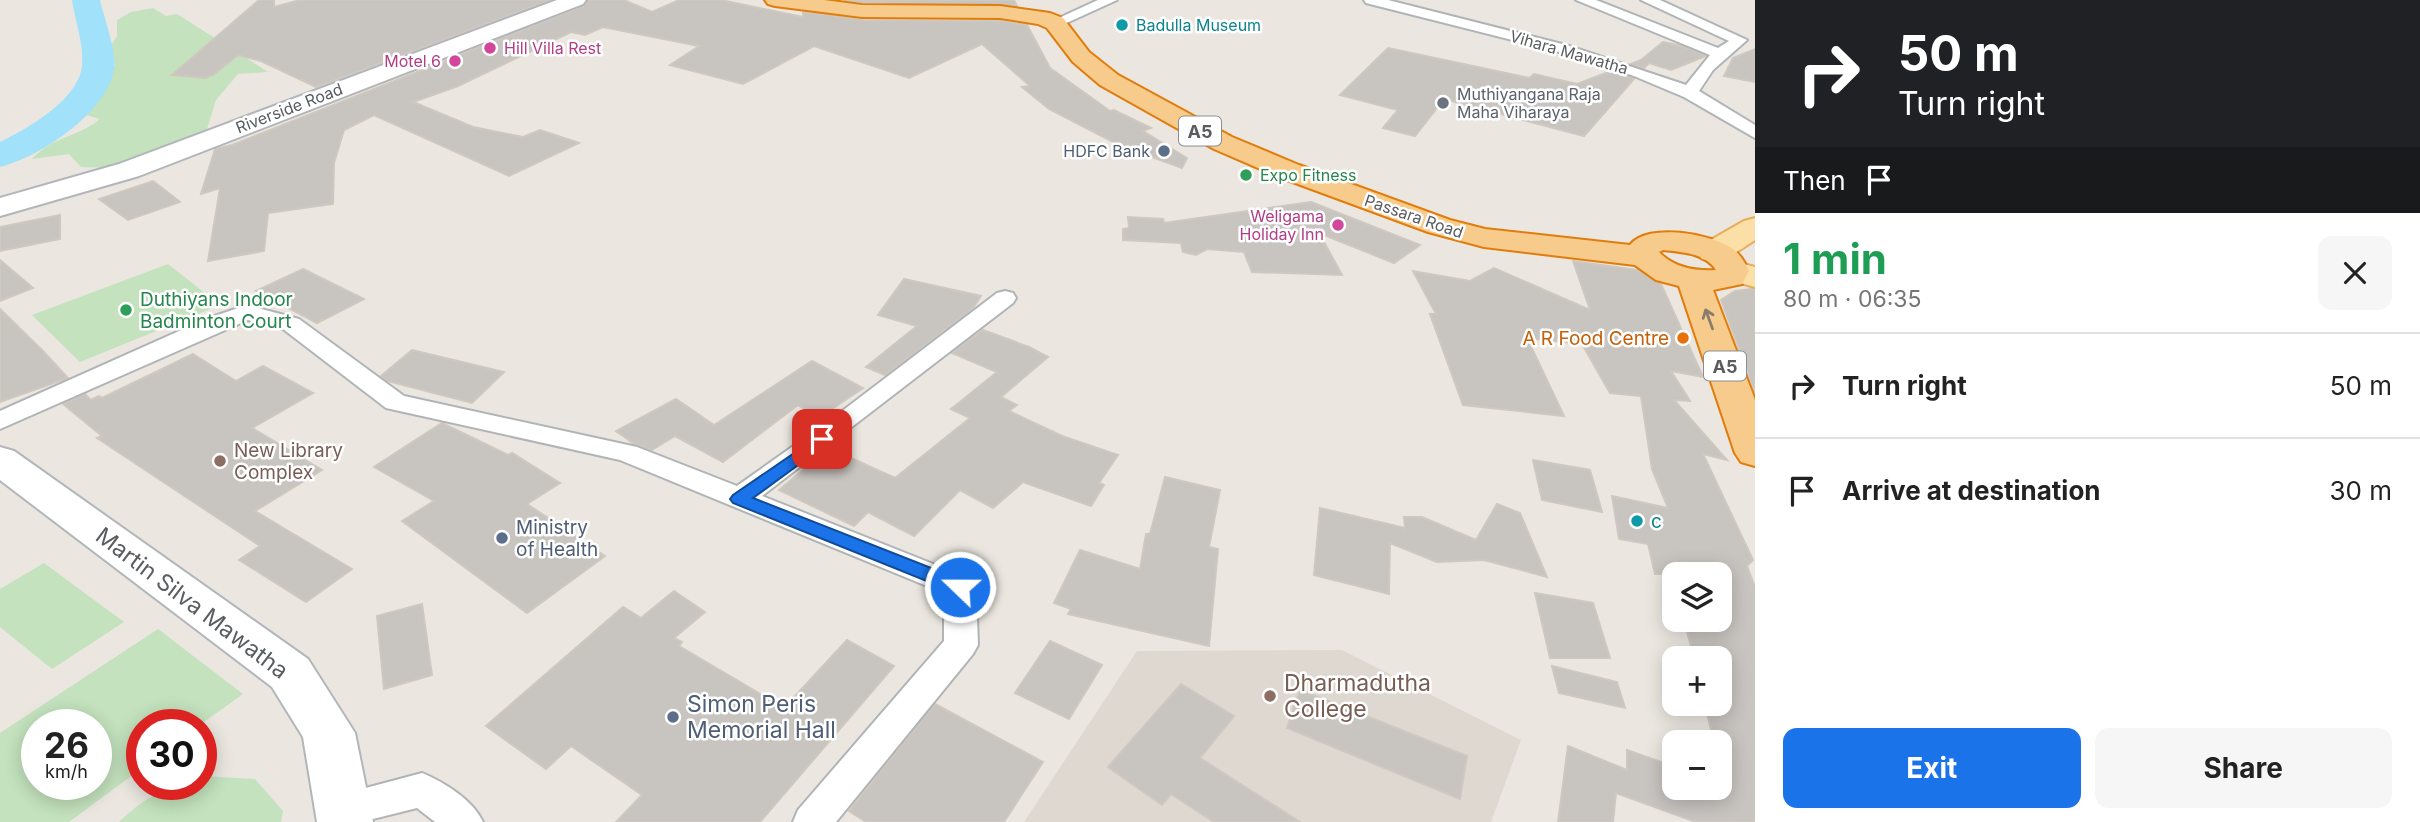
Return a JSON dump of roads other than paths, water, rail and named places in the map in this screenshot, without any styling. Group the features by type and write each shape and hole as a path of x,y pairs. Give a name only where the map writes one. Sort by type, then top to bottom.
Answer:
{"highway":[{"path":"775,0 862,10 1014,13 1055,23"},
{"name":"Passara Road","path":"1055,23 1081,57 1109,80 1223,143 1289,171 1474,236 1506,242 1644,256 1656,267 1723,270"},
{"name":"A5","path":"1723,270 1755,453"}],"main road":[{"path":"1723,270 1755,227"}],"street":[{"name":"Riverside Road","path":"0,207 129,170 576,0"},
{"path":"1055,23 1110,0"},
{"name":"Vihara Mawatha","path":"1371,0 1561,48 1640,73 1689,93 1755,134"},
{"path":"1583,0 1720,54"},
{"path":"1648,0 1738,40 1755,38"},
{"path":"1689,93 1696,80 1720,54 1738,40"},
{"path":"739,499 842,424 1005,298"},
{"path":"0,421 214,324 247,313 291,324 395,402 627,453 960,587 961,645 812,822"},
{"name":"Martin Silva Mawatha","path":"0,460 290,673 328,733 345,816"},
{"path":"345,816 422,790 464,822"}],"waterway":[{"path":"0,156 58,122 83,98 92,84 98,64 86,0"}],"place":[{"name":"Badulla Museum","path":"1122,25"},
{"name":"Hill Villa Rest","path":"490,48"},
{"name":"Motel 6","path":"455,61"},
{"name":"Muthiyangana Raja Maha Viharaya","path":"1443,103"},
{"name":"HDFC Bank","path":"1164,151"},
{"name":"Expo Fitness","path":"1246,175"},
{"name":"Weligama Holiday Inn","path":"1338,225"},
{"name":"Duthiyans Indoor Badminton Court","path":"126,310"},
{"name":"A R Food Centre","path":"1683,338"},
{"name":"New Library Complex","path":"220,461"},
{"name":"c","path":"1637,521"},
{"name":"Ministry of Health","path":"502,538"},
{"name":"Dharmadutha College","path":"1270,696"},
{"name":"Simon Peris Memorial Hall","path":"673,717"}]}
